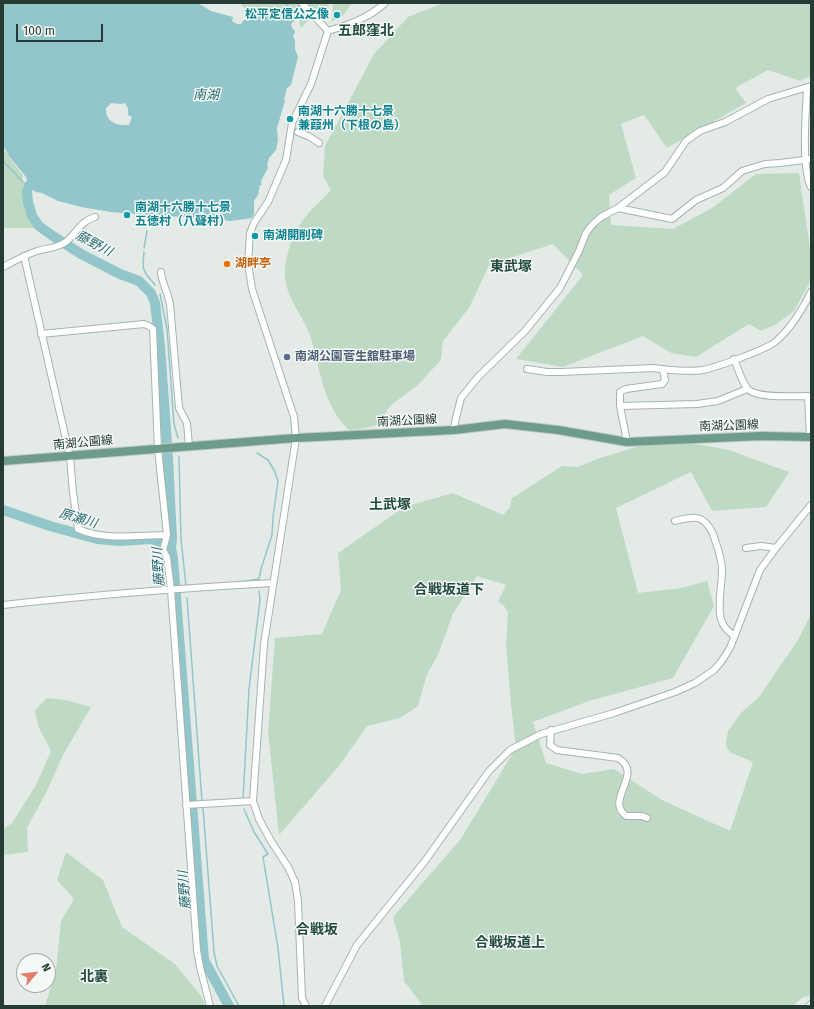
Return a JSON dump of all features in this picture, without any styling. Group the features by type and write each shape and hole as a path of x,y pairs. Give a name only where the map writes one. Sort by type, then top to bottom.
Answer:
{"main road":[{"name":"南湖公園線","path":"3,462 296,438 454,430 505,424 558,430 627,442 761,436 810,437"}],"street":[{"path":"302,3 328,31"},
{"path":"328,31 353,23 377,10 385,3"},
{"path":"306,1006 302,998 298,901 295,882 288,867 259,819 253,801 264,644 296,438 294,418 252,289 248,263 250,233 268,202 286,160 292,123 311,84 328,31"},
{"path":"454,430 461,398 478,377 525,331 560,288 579,251 586,233 592,225 601,217 618,208 665,172 686,141 700,131 743,114 768,99 809,87 808,181 811,187"},
{"path":"298,132 310,137 318,143"},
{"path":"618,208 672,219 696,200 723,188 742,171 765,164 808,159"},
{"path":"3,267 24,256 64,243 84,222 95,217"},
{"path":"24,256 70,457 78,528 89,534 103,536 166,538"},
{"path":"161,272 170,304 178,408 187,422 189,446"},
{"path":"527,369 547,372 654,368 664,370 702,370 774,343 793,322 811,292"},
{"path":"41,334 144,324 153,330 158,449 166,538 163,547 167,557 171,590 197,950 210,1006"},
{"path":"734,359 747,389 752,393 760,395 808,396 810,437"},
{"path":"627,442 620,406 620,392 626,389 662,384 665,380 664,370"},
{"path":"620,406 697,404 718,401 747,389"},
{"path":"325,1006 357,945 425,861 489,771 510,750 540,734 614,713 675,692 695,683 714,670 730,648 760,570 811,505"},
{"path":"675,521 690,518 701,518 710,529 720,556 722,569 720,608 721,618 727,630 734,636"},
{"path":"746,548 761,546 776,548"},
{"path":"3,605 182,589 273,583"},
{"path":"552,730 550,745 557,750 618,758 624,762 628,769 628,775 621,794 619,806 620,811 626,816 642,816 647,818"},
{"path":"186,805 253,801"}],"green space":[{"path":"240,3 297,3 306,13 308,21 301,28 298,18 290,9 246,10"},
{"path":"305,3 329,3 327,19 321,21"},
{"path":"333,3 353,3 342,17 332,21"},
{"path":"445,3 811,3 811,76 800,81 768,70 735,88 746,103 667,148 644,115 621,124 636,178 609,195 611,225 673,229 712,208 756,174 799,173 811,255 811,280 794,311 775,325 761,331 749,324 696,357 671,353 643,336 563,367 516,359 583,275 553,244 489,265 469,308 443,341 441,360 417,386 391,405 377,425 362,429 349,430 340,420 328,399 309,334 288,292 285,280 287,255 299,226 331,190 323,176 325,146 374,54 408,17"},
{"path":"3,149 22,174 26,202 40,228 3,228"},
{"path":"674,440 729,450 789,472 766,507 712,511 691,472 616,508 638,593 682,588 707,581 714,606 673,678 589,701 533,722 546,763 582,774 614,769 662,800 730,831 753,762 732,753 727,749 726,742 728,731 741,713 759,697 798,640 811,614 811,996 803,997 793,1006 423,1006 404,981 400,943 393,917 460,840 516,748 506,645 508,612 498,601 506,585 477,576 453,614 438,655 427,674 418,706 400,718 367,726 339,766 279,835 268,732 275,638 322,634 341,590 338,553 404,507 453,493 503,515 510,507 512,498 562,466 578,467 597,459 655,441"},
{"path":"47,698 66,700 91,707 63,755 46,793 27,828 28,852 3,855 3,829 12,823 36,785 51,751 38,726 35,710"},
{"path":"66,852 103,880 122,927 175,964 202,997 205,1006 45,1006 49,993 56,993 56,970 61,921 74,899 57,880"}],"water":[{"name":"南湖","path":"3,3 198,3 211,11 233,17 232,21 237,24 241,24 244,20 253,19 256,15 266,12 294,17 295,20 291,24 295,31 293,35 298,57 291,85 287,88 285,101 277,128 278,140 276,150 269,158 267,165 268,168 261,181 262,185 260,185 258,195 254,201 254,214 252,218 231,221 167,216 156,219 154,216 111,212 81,207 58,201 30,188 26,177 8,155 3,145","holes":["111,103 125,103 128,108 128,115 132,117 129,125 116,124 107,117 106,108"]}],"waterway":[{"path":"280,13 289,3"},
{"path":"3,161 27,186 27,191"},
{"name":"藤野川","path":"37,176 27,191 32,216 39,226 81,254 120,274 139,281 151,293 155,303 160,346 168,458 172,539 171,548 204,960 229,1006"},
{"path":"144,248 147,231"},
{"path":"144,252 143,268 155,285"},
{"path":"160,294 167,329 174,424 178,438"},
{"path":"232,583 259,579 272,535 278,481 268,460 257,453"},
{"path":"179,456 181,539 186,586"},
{"name":"原瀬川","path":"3,510 50,526 97,539 120,541 151,539 171,548"},
{"path":"243,799 249,689 260,600 259,591"},
{"path":"187,598 202,801"},
{"path":"203,808 214,952 217,966 239,1006"},
{"path":"244,809 254,832 268,854 263,857 278,948 284,1006"}],"place":[{"name":"松平定信公之像","path":"337,15"},
{"name":"南湖十六勝十七景 兼葭州（下根の島）","path":"290,119"},
{"name":"南湖十六勝十七景 五徳村（八聲村）","path":"127,215"},
{"name":"南湖開削碑","path":"255,236"},
{"name":"湖畔亭","path":"227,264"},
{"name":"南湖公園菅生舘駐車場","path":"287,357"}],"district":[{"name":"五郎窪北","path":"366,31"},
{"name":"東武塚","path":"511,267"},
{"name":"土武塚","path":"390,505"},
{"name":"合戦坂道下","path":"449,590"},
{"name":"合戦坂","path":"317,930"},
{"name":"合戦坂道上","path":"510,943"},
{"name":"北裏","path":"94,977"}]}
